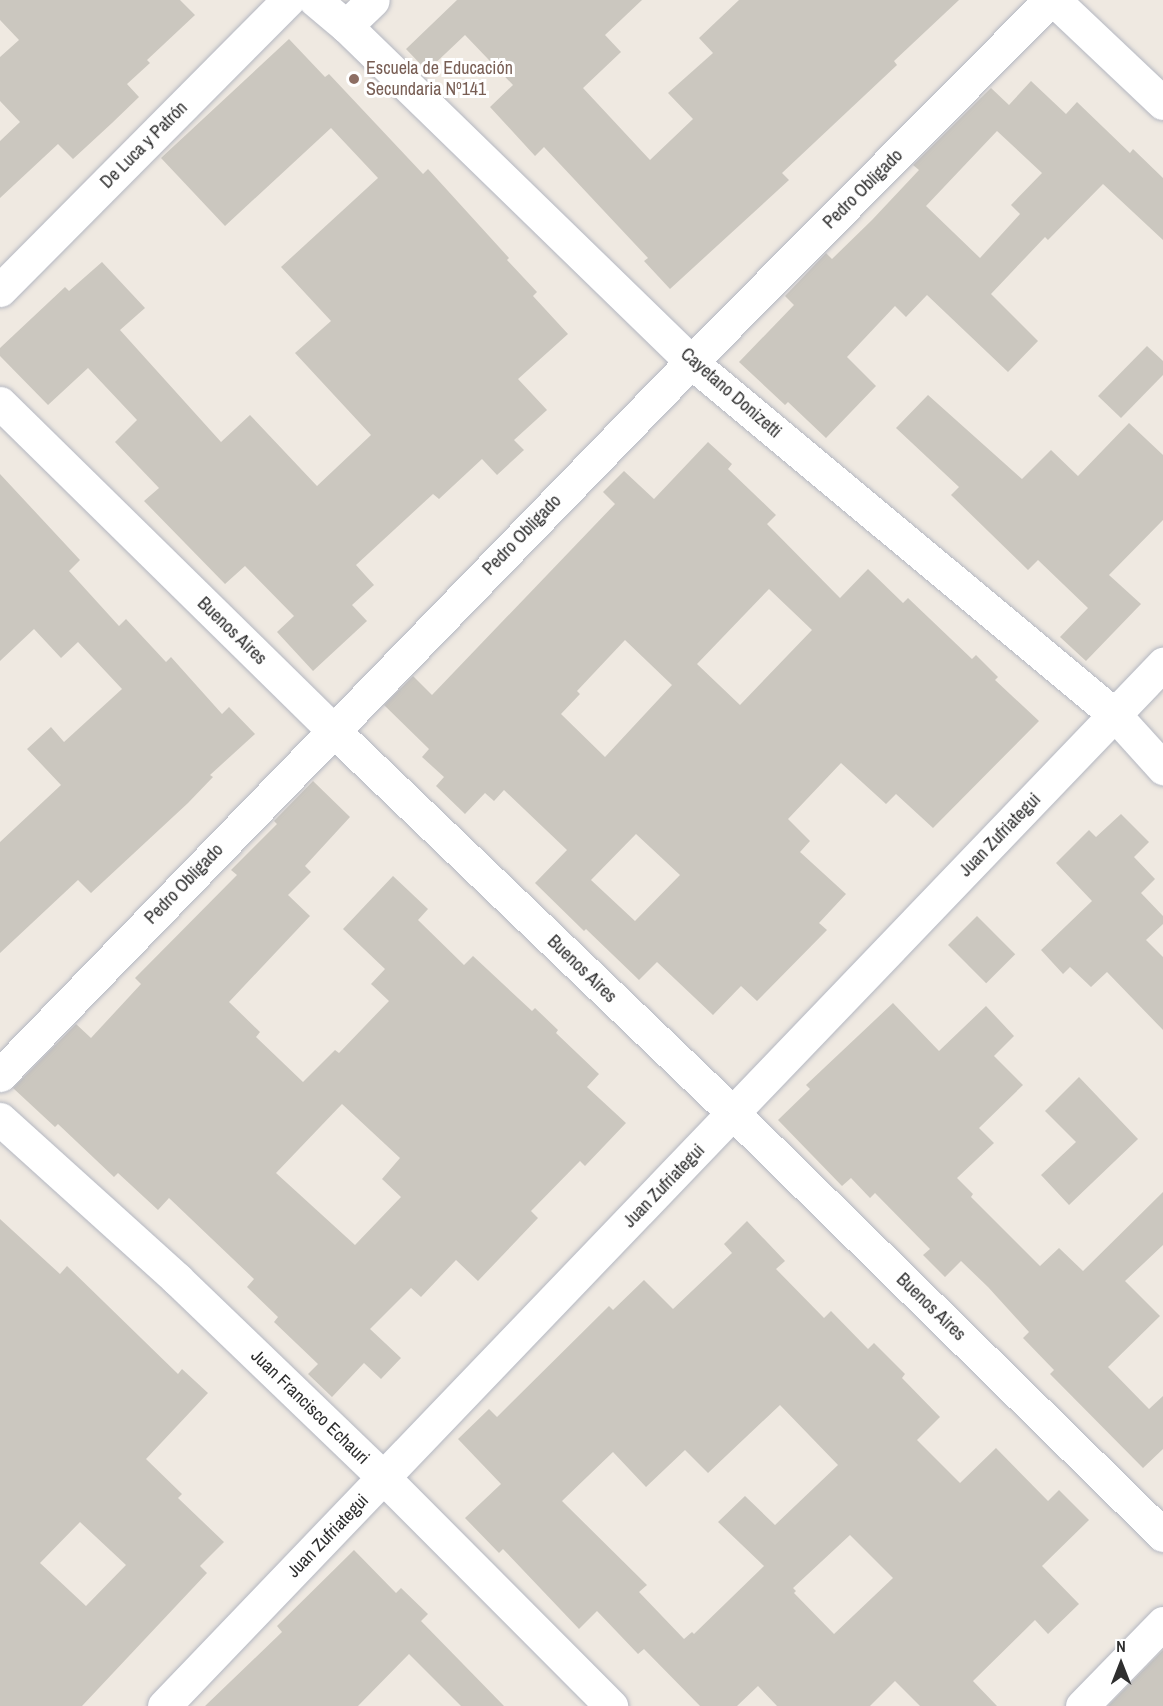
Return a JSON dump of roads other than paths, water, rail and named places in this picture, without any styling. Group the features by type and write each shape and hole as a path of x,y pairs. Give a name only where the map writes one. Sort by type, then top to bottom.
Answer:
{"street":[{"name":"De Luca y Patrón","path":"0,290 288,0"},
{"name":"Cayetano Donizetti","path":"315,0 346,26 691,362 1114,715 1163,768"},
{"path":"346,26 373,0"},
{"path":"1052,0 1163,103"},
{"name":"Pedro Obligado","path":"0,1076 691,362 1052,0"},
{"name":"Buenos Aires","path":"0,403 333,730 734,1114 1163,1535"},
{"name":"Juan Zufriategui","path":"164,1706 1163,664"},
{"name":"Juan Francisco Echauri","path":"0,1119 177,1279 384,1478 611,1706"},
{"path":"1082,1706 1163,1623"}],"place":[{"name":"Escuela de Educación Secundaria Nº141","path":"354,79"}]}
